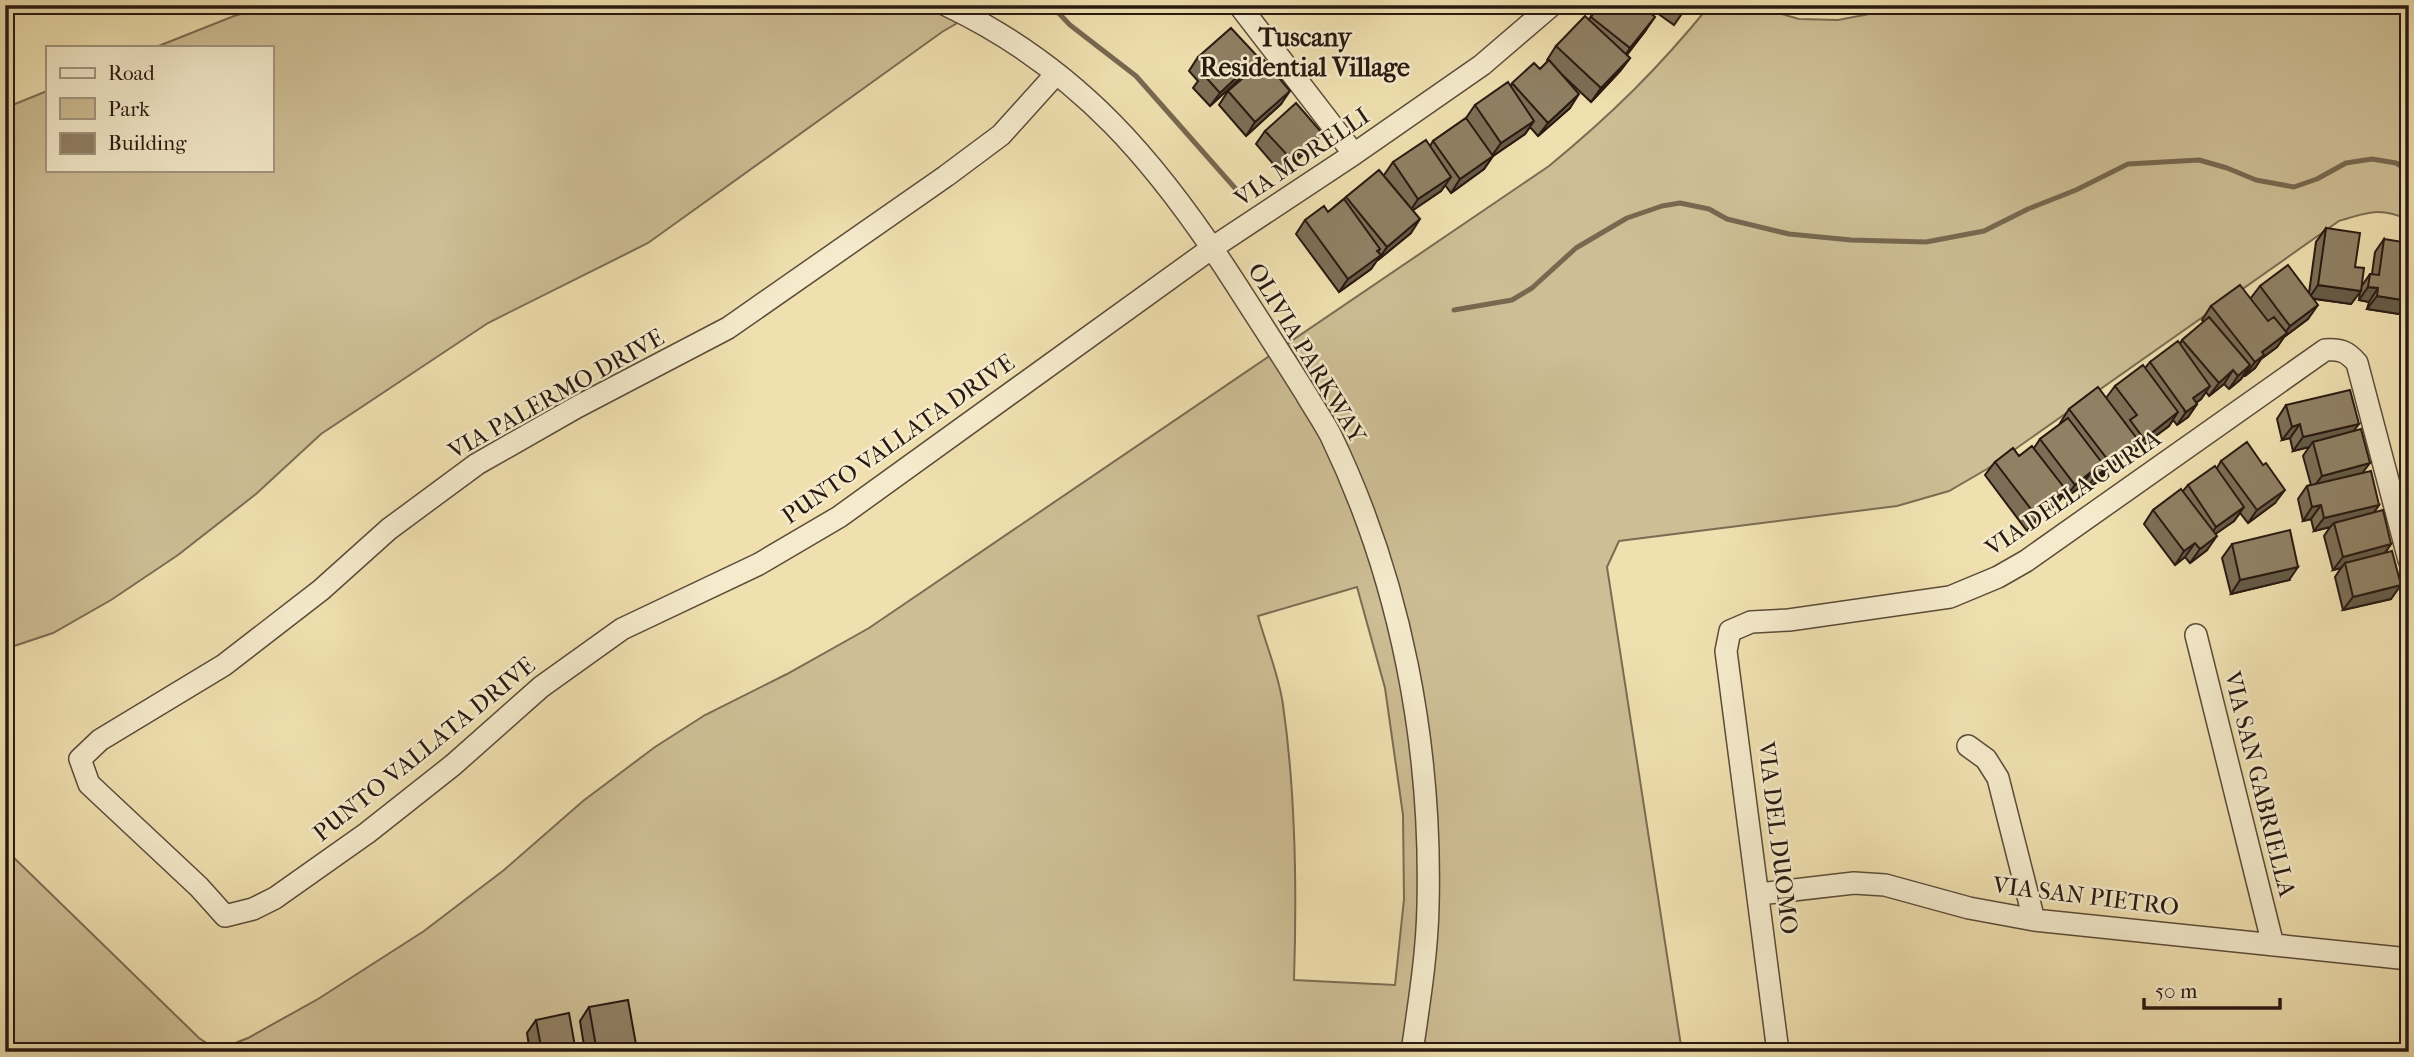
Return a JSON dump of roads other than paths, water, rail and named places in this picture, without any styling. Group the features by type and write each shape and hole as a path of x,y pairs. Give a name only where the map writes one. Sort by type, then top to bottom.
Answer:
{"street":[{"name":"OLIVIA PARKWAY","path":"946,5 995,32 1056,74 1091,101 1140,152 1175,194 1212,248 1329,433 1351,480 1378,554 1395,615 1414,702 1423,764 1428,830 1428,908 1422,984 1412,1052"},
{"path":"1240,5 1354,153"},
{"name":"VIA MORELLI","path":"1212,248 1482,65 1552,5"},
{"name":"VIA PALERMO DRIVE","path":"225,916 199,887 89,784 80,759 100,740 224,665 321,590 389,529 477,464 728,328 935,184 1001,135 1056,74"},
{"name":"PUNTO VALLATA DRIVE","path":"225,916 253,909 275,898 367,833 453,765 541,687 622,629 759,564 839,517 1212,248"},
{"name":"VIA DELLA CURIA","path":"1730,631 1751,622 1789,620 1936,599 1975,588 2026,561 2325,350 2338,349 2348,353 2357,363 2409,560"},
{"name":"VIA DEL DUOMO","path":"1730,631 1726,651 1778,1052"},
{"name":"VIA SAN GABRIELLA","path":"2196,635 2273,945"},
{"path":"1968,746 1986,760 1998,778 2034,919"},
{"name":"VIA SAN PIETRO","path":"1759,894 1854,883 1885,885 1969,908 2034,919 2409,959"}],"waterway":[{"path":"1051,5 1070,25 1136,76 1242,196"},
{"path":"1454,310 1512,300 1532,288 1576,248 1627,218 1680,203 1709,209 1727,219 1789,234 1851,240 1926,242 1984,231 2128,164 2199,160 2256,180 2294,187 2317,179 2346,163 2372,159 2396,163 2409,171"}],"district":[{"name":"Tuscany Residential Village","path":"1305,52"}]}
